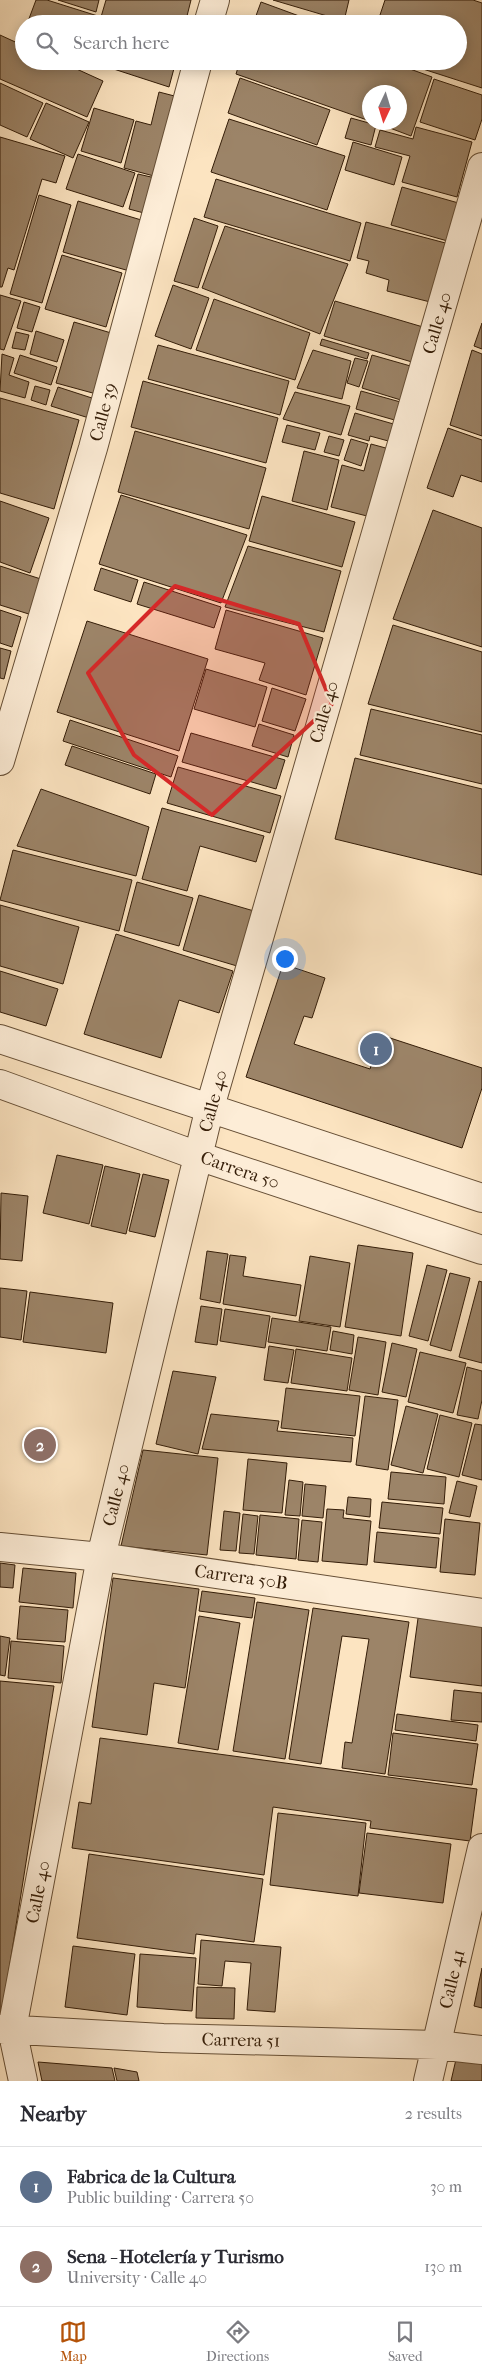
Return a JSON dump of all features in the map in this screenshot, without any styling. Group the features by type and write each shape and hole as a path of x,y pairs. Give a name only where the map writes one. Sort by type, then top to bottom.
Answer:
{"street":[{"path":"211,15 215,0"},
{"name":"Calle 39","path":"0,761 93,448 196,70"},
{"name":"Calle 40","path":"23,2081 6,2029 101,1557 210,1107 481,175"},
{"path":"0,1039 482,1198"},
{"name":"Carrera 50","path":"0,1084 198,1156 482,1250"},
{"name":"Carrera 50B","path":"0,1547 101,1557 482,1612"},
{"name":"Calle 41","path":"428,2081 482,1848"},
{"name":"Carrera 51","path":"6,2029 163,2038 437,2046 482,2050"}],"highlighted area":[{"path":"175,586 299,624 332,704 212,815 134,755 88,673"}],"building":[{"path":"36,0 47,0 95,15 30,15"},
{"path":"58,0 99,0 96,12"},
{"path":"106,0 191,0 187,15 102,15"},
{"path":"273,0 349,0 345,15 324,15"},
{"path":"385,0 473,0 482,3 482,88 426,70 467,70 467,15 380,15"},
{"path":"261,2 296,15 256,15"},
{"path":"0,35 15,42 15,70 79,70 103,81 87,117 0,79"},
{"path":"117,70 174,70 169,87"},
{"path":"237,70 413,70 432,77 411,136 395,130 407,130 407,85 362,85 362,118 236,74"},
{"path":"240,78 330,110 317,145 228,113"},
{"path":"434,79 482,95 482,119 475,140 420,122"},
{"path":"0,83 43,103 27,137 0,125"},
{"path":"159,92 186,99 165,179 124,168 136,121 151,125"},
{"path":"46,103 89,122 73,158 30,139"},
{"path":"94,108 134,120 121,163 81,151"},
{"path":"351,118 362,121 362,130 375,130 371,145 345,138"},
{"path":"229,119 345,156 327,210 211,172"},
{"path":"416,127 472,142 457,197 402,182 410,156 375,147 380,130 413,139"},
{"path":"0,137 65,156 56,183 42,179 14,270 8,268 2,287 0,287"},
{"path":"353,142 402,157 394,185 345,170"},
{"path":"78,154 135,173 123,207 66,189"},
{"path":"138,174 164,180 155,216 129,209"},
{"path":"216,179 361,223 350,261 204,217"},
{"path":"402,187 462,204 451,242 391,225"},
{"path":"39,195 71,205 42,303 10,294"},
{"path":"78,201 148,222 133,272 63,252"},
{"path":"194,218 218,226 198,288 174,281"},
{"path":"366,222 453,245 438,304 387,291 389,280 366,273 369,261 357,258"},
{"path":"225,226 348,264 320,334 202,288"},
{"path":"62,255 122,273 106,327 45,309"},
{"path":"173,285 209,298 191,349 155,336"},
{"path":"0,295 21,301 4,350 0,349"},
{"path":"214,299 310,333 295,380 196,350"},
{"path":"335,301 423,327 412,362 324,336"},
{"path":"24,302 40,307 32,332 17,328"},
{"path":"74,322 118,335 100,395 56,383"},
{"path":"482,323 482,349 474,346"},
{"path":"36,331 64,340 57,362 30,354"},
{"path":"16,332 29,335 25,350 12,348"},
{"path":"322,339 369,353 367,359 320,345"},
{"path":"158,345 289,381 280,415 148,379"},
{"path":"313,350 351,361 342,399 297,388"},
{"path":"472,350 482,354 482,436 450,425"},
{"path":"2,354 14,358 9,375 29,382 25,398 0,391"},
{"path":"20,355 57,367 51,385 14,373"},
{"path":"372,355 414,367 404,401 362,388"},
{"path":"355,358 368,361 359,387 347,383"},
{"path":"143,381 278,418 266,463 131,427"},
{"path":"35,386 50,390 46,405 31,400"},
{"path":"58,387 98,400 92,419 51,406"},
{"path":"361,391 404,403 398,421 356,409"},
{"path":"295,392 350,406 341,435 283,419"},
{"path":"0,398 79,420 54,509 0,493"},
{"path":"355,413 397,425 392,442 370,436 369,441 348,435"},
{"path":"287,425 320,433 315,450 282,442"},
{"path":"448,428 482,440 482,482 461,475 453,497 427,488"},
{"path":"135,431 266,468 249,529 118,492"},
{"path":"329,436 344,440 339,456 324,452"},
{"path":"351,439 368,444 361,466 344,460"},
{"path":"371,444 393,450 375,518 331,507 342,465 364,471"},
{"path":"304,451 339,460 327,510 292,501"},
{"path":"121,495 247,535 221,603 99,564"},
{"path":"262,496 355,522 342,567 249,541"},
{"path":"0,501 49,518 30,573 0,562"},
{"path":"433,510 482,528 482,647 393,619"},
{"path":"248,546 341,571 324,632 225,607"},
{"path":"0,566 44,580 32,615 0,605"},
{"path":"101,568 138,580 131,602 94,590"},
{"path":"144,582 221,607 214,628 137,604"},
{"path":"0,610 21,617 12,647 0,643"},
{"path":"226,610 323,638 306,695 259,680 265,663 215,649"},
{"path":"87,621 208,659 179,751 57,712"},
{"path":"393,625 482,652 482,732 368,704"},
{"path":"0,648 11,651 4,679 0,678"},
{"path":"206,669 267,687 255,727 194,709"},
{"path":"272,688 306,699 295,731 262,721"},
{"path":"371,709 482,735 482,784 360,755"},
{"path":"70,720 178,756 171,777 63,741"},
{"path":"259,724 294,735 288,757 252,746"},
{"path":"191,733 285,760 276,789 182,762"},
{"path":"72,746 156,774 150,794 65,765"},
{"path":"355,758 482,789 482,875 335,839"},
{"path":"178,767 281,796 270,833 167,803"},
{"path":"41,789 149,827 136,876 17,846"},
{"path":"162,808 264,836 256,862 200,846 187,891 142,879"},
{"path":"13,850 132,880 119,931 0,900"},
{"path":"137,882 193,898 179,946 124,931"},
{"path":"199,895 254,911 237,966 183,950"},
{"path":"0,905 79,927 63,984 0,966"},
{"path":"116,934 233,971 219,1013 179,1000 161,1058 84,1034"},
{"path":"283,964 325,978 312,1018 304,1016 294,1044 370,1069 381,1035 482,1068 482,1088 462,1148 246,1077"},
{"path":"0,971 58,989 46,1026 0,1012"},
{"path":"57,1155 103,1165 89,1224 43,1213"},
{"path":"105,1166 140,1174 126,1234 91,1226"},
{"path":"143,1174 169,1180 155,1237 129,1231"},
{"path":"1,1193 28,1196 22,1261 0,1259"},
{"path":"358,1245 413,1253 401,1336 345,1327"},
{"path":"207,1251 228,1254 220,1303 200,1299"},
{"path":"230,1255 246,1257 243,1276 301,1285 296,1316 223,1304"},
{"path":"310,1256 350,1263 340,1327 299,1321"},
{"path":"427,1265 447,1270 428,1341 409,1336"},
{"path":"450,1273 470,1278 451,1351 430,1345"},
{"path":"479,1281 482,1282 482,1363 459,1357"},
{"path":"0,1288 27,1291 21,1340 0,1337"},
{"path":"30,1292 113,1303 106,1353 23,1342"},
{"path":"201,1306 222,1309 217,1345 195,1342"},
{"path":"225,1309 270,1316 265,1348 220,1341"},
{"path":"272,1318 331,1327 327,1351 268,1342"},
{"path":"333,1331 354,1335 352,1354 330,1350"},
{"path":"358,1337 386,1342 378,1395 349,1390"},
{"path":"392,1343 417,1349 406,1397 382,1392"},
{"path":"269,1346 294,1350 288,1383 264,1380"},
{"path":"296,1349 352,1358 347,1391 291,1383"},
{"path":"420,1352 466,1363 453,1413 408,1402"},
{"path":"467,1367 482,1371 482,1400 478,1419 457,1415"},
{"path":"173,1371 216,1377 198,1454 156,1444"},
{"path":"286,1388 360,1396 355,1436 281,1428"},
{"path":"365,1396 398,1400 388,1470 356,1465"},
{"path":"406,1406 438,1414 423,1473 391,1465"},
{"path":"211,1414 279,1421 277,1431 353,1438 351,1462 202,1449"},
{"path":"440,1415 472,1423 459,1477 427,1469"},
{"path":"475,1424 482,1425 482,1480 462,1475"},
{"path":"143,1450 218,1458 207,1555 121,1546"},
{"path":"248,1459 287,1463 282,1513 243,1510"},
{"path":"391,1472 446,1477 444,1504 388,1499"},
{"path":"289,1480 303,1482 300,1516 285,1515"},
{"path":"457,1481 477,1486 470,1517 449,1513"},
{"path":"305,1484 326,1486 323,1518 302,1516"},
{"path":"348,1497 371,1499 370,1517 346,1514"},
{"path":"382,1502 443,1508 440,1534 379,1528"},
{"path":"327,1509 344,1510 343,1518 371,1521 367,1565 322,1561"},
{"path":"224,1511 240,1513 236,1551 220,1550"},
{"path":"243,1514 258,1516 254,1554 239,1553"},
{"path":"260,1515 299,1519 296,1559 256,1555"},
{"path":"445,1519 480,1523 475,1575 440,1572"},
{"path":"302,1520 322,1522 318,1562 298,1560"},
{"path":"377,1532 439,1538 436,1568 374,1562"},
{"path":"0,1563 15,1565 13,1588 0,1587"},
{"path":"23,1568 76,1573 73,1608 19,1602"},
{"path":"113,1578 199,1589 185,1688 154,1683 147,1735 92,1727"},
{"path":"202,1591 255,1598 252,1618 199,1611"},
{"path":"257,1602 309,1610 285,1759 233,1751"},
{"path":"20,1606 68,1610 65,1642 17,1639"},
{"path":"313,1608 409,1622 385,1774 342,1768 345,1742 352,1743 369,1639 342,1636 321,1764 289,1759"},
{"path":"419,1611 482,1619 482,1686 410,1677"},
{"path":"199,1616 240,1623 218,1750 178,1743"},
{"path":"0,1636 10,1638 5,1676 0,1675"},
{"path":"11,1641 64,1646 61,1683 8,1678"},
{"path":"0,1681 54,1686 2,2014 0,2013"},
{"path":"454,1690 482,1693 482,1722 451,1720"},
{"path":"397,1714 478,1725 476,1741 395,1730"},
{"path":"393,1733 478,1744 472,1785 388,1775"},
{"path":"100,1738 477,1789 470,1841 370,1828 371,1821 273,1807 264,1875 72,1848 79,1802 91,1804"},
{"path":"278,1813 366,1823 358,1896 270,1885"},
{"path":"367,1833 451,1844 443,1903 359,1893"},
{"path":"89,1854 263,1879 254,1942 196,1934 194,1954 77,1938"},
{"path":"201,1940 281,1947 275,2012 247,2010 251,1963 225,1961 222,1986 198,1984"},
{"path":"73,1946 135,1954 127,2015 65,2007"},
{"path":"140,1954 196,1958 192,2011 137,2007"},
{"path":"482,1968 482,2008 474,2006"},
{"path":"197,1987 235,1988 234,2019 196,2018"},
{"path":"457,2055 482,2057 482,2081 451,2081"},
{"path":"38,2062 112,2068 115,2081 42,2081"},
{"path":"114,2068 137,2072 139,2081 117,2081"}],"place":[{"name":"Fabrica de la Cultura","path":"376,1049"},
{"name":"Sena - Hotelería y Turismo","path":"40,1445"}]}
